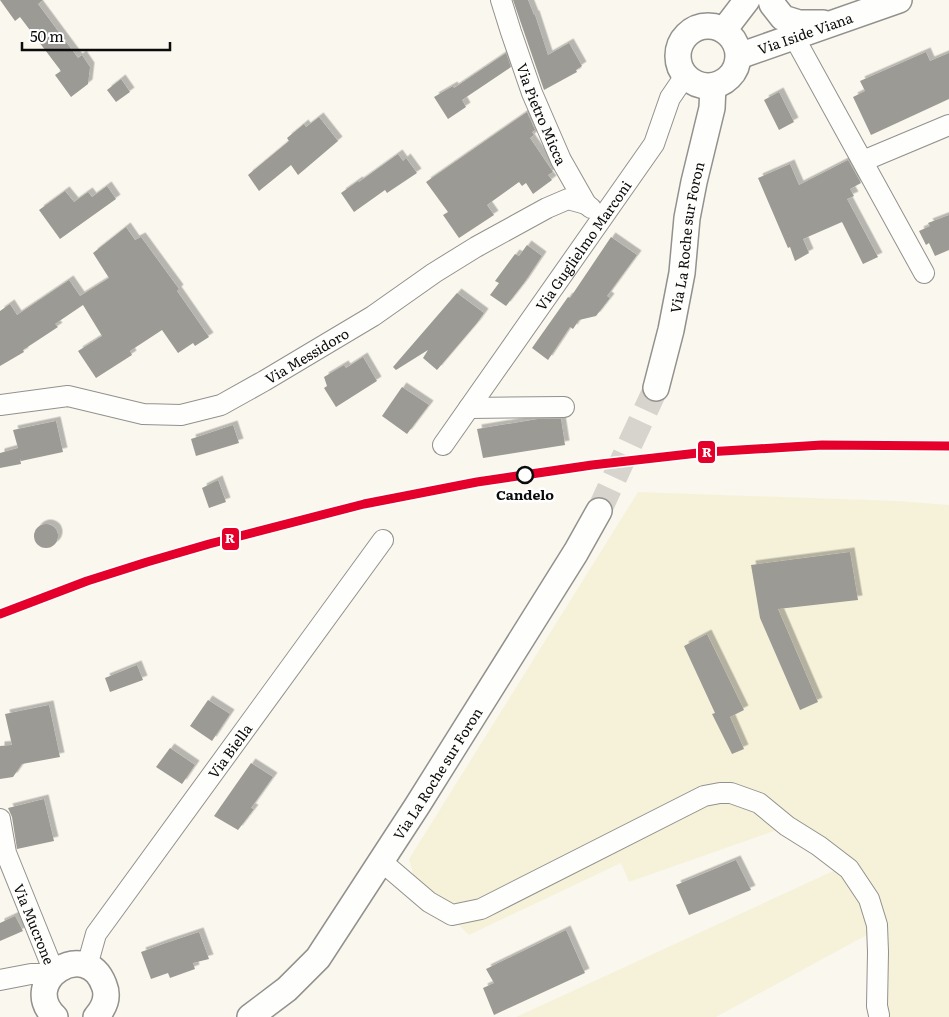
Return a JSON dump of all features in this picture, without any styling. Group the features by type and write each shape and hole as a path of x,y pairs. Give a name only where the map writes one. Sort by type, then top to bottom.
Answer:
{"street":[{"name":"Via Pietro Micca","path":"501,0 510,32 532,93 561,160 586,204 602,217"},
{"path":"724,30 747,0"},
{"path":"770,0 783,18 799,23 838,22"},
{"name":"Via Iside Viana","path":"739,56 899,0"},
{"path":"705,25 715,26 732,36 739,56 737,66 731,76 713,86 703,86 685,76 677,58 678,49 688,32 696,27 705,25"},
{"path":"794,38 924,273"},
{"name":"Via Guglielmo Marconi","path":"444,445 654,144 670,98 685,76"},
{"name":"Via La Roche sur Foron","path":"656,388 672,330 682,273 687,218 712,108 713,86"},
{"path":"863,161 949,125"},
{"name":"Via Messidoro","path":"0,405 68,396 144,414 181,415 221,405 365,321 434,273 476,247 568,199 586,204"},
{"path":"469,408 564,407"},
{"name":"Via La Roche sur Foron","path":"250,1017 287,989 318,958 422,798 566,568 599,511"},
{"name":"Via Biella","path":"87,966 96,934 383,540"},
{"path":"381,861 429,902 452,915 480,909 704,796 720,793 731,793 741,796 760,804 849,870 869,899 877,926 877,1006 879,1015"},
{"name":"Via Mucrone","path":"0,819 6,853 51,976"},
{"path":"50,1016 46,1005 45,988 51,976 61,967 69,964 87,966 96,971 102,979 106,989 105,1014"},
{"path":"0,980 31,974 51,976"}],"shaded area":[{"path":"638,492 897,501 949,505 949,1017 875,1017 869,899 788,826 629,882 621,863 469,935 416,884 409,859"},
{"path":"842,867 854,879 874,931 716,1017 516,1017"}],"building":[{"path":"0,0 43,0 38,4 78,58 82,55 90,67 88,84 71,97 55,75 61,71 20,17 15,21"},
{"path":"513,0 528,0 548,55 569,43 582,66 576,70 577,72 544,90"},
{"path":"926,52 930,61 949,53 949,99 871,135 853,97 865,91 860,81"},
{"path":"506,53 511,67 462,100 466,107 448,119 434,97 453,86 454,88"},
{"path":"121,79 130,92 116,102 107,90"},
{"path":"779,92 794,122 779,130 764,100"},
{"path":"527,112 535,130 532,132 534,135 530,138 553,172 548,175 552,180 533,194 526,183 522,186 519,182 487,205 494,215 459,238 443,215 448,212 426,182"},
{"path":"319,117 338,141 298,175 291,165 259,191 248,175 289,141 287,138 304,124 306,127"},
{"path":"398,154 403,161 406,158 417,173 387,193 385,190 354,212 341,193"},
{"path":"848,160 861,183 850,189 854,196 847,199 878,257 863,264 842,222 803,239 809,253 795,261 758,178 790,164 799,185"},
{"path":"107,186 116,199 60,239 39,210 65,191 74,202 88,192 92,197"},
{"path":"949,215 949,250 935,256 929,243 926,245 919,231 930,226 928,223"},
{"path":"126,227 135,240 141,237 179,289 177,291 209,337 195,346 193,343 178,353 162,330 130,351 132,355 96,378 78,351 102,336 83,305 55,324 58,327 23,350 24,352 0,366 0,311 10,304 17,315 69,280 80,296 109,278 93,253"},
{"path":"611,237 637,255 607,296 610,298 596,316 579,320 573,329 570,327 548,360 532,348 568,297 570,298"},
{"path":"527,245 542,256 506,306 490,295 499,283 495,281 515,254 519,256"},
{"path":"457,293 484,313 477,323 437,370 423,358 428,350 396,370 393,367"},
{"path":"363,357 377,381 336,407 324,388 327,386 324,377 344,365 346,368"},
{"path":"402,387 429,405 407,434 382,416"},
{"path":"538,419 561,419 565,445 483,458 477,429"},
{"path":"56,421 63,452 21,461 20,458 21,464 0,468 0,453 18,448 13,430"},
{"path":"233,425 239,443 196,456 191,439"},
{"path":"218,480 226,502 209,508 202,488"},
{"path":"46,524 55,527 58,536 55,545 46,548 37,545 34,536 37,527"},
{"path":"850,552 858,600 778,609 818,702 800,710 760,618 751,565"},
{"path":"707,634 744,710 730,717 744,749 732,754 712,714 715,713 684,646"},
{"path":"137,665 143,680 110,692 105,678"},
{"path":"208,700 230,714 212,741 190,726"},
{"path":"49,705 60,757 22,764 13,777 0,779 0,746 12,745 5,714"},
{"path":"170,748 195,765 182,784 156,767"},
{"path":"251,763 273,777 251,808 254,809 238,830 214,816"},
{"path":"44,799 54,841 17,849 12,817 8,808"},
{"path":"736,860 751,890 689,915 676,885"},
{"path":"15,916 23,931 0,941 0,923"},
{"path":"566,930 585,973 494,1015 483,988 494,983 486,969"},
{"path":"199,932 209,959 193,963 195,969 170,978 168,973 151,979 141,952"}],"tunnel":[{"path":"599,511 656,388"}],"transit line":[{"name":"R","path":"0,614 87,581 209,544 364,504 477,482 592,465 707,452 822,445 949,446"}],"place":[{"name":"Candelo","path":"525,475"}]}
